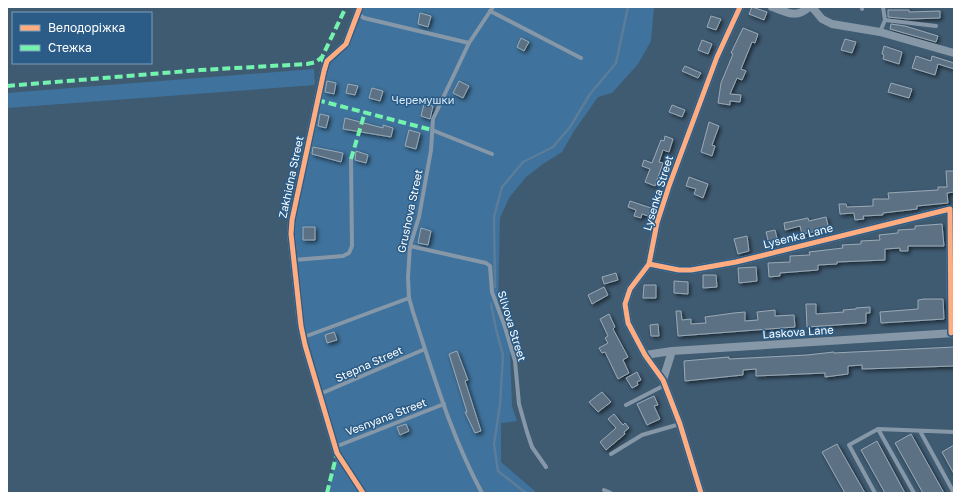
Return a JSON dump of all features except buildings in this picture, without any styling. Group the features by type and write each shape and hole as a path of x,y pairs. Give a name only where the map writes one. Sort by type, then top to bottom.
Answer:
{"street":[{"name":"Lysenka Street","path":"701,493 680,424 664,382 645,355 628,323 625,304 630,290 649,264 657,223 669,186 718,57 740,7"},
{"path":"772,7 797,15 810,7 822,19 832,24 880,32 954,53"},
{"name":"Zakhidna Street","path":"359,11 346,44 327,61 292,220 291,234 304,337 336,450 362,493"},
{"name":"Lysenka Lane","path":"649,264 679,270 691,270 736,262 950,209 952,333"},
{"name":"Laskova Lane","path":"645,355 672,351 952,333"},
{"path":"664,382 672,351"}],"lane":[{"path":"880,32 885,20 883,7"},
{"path":"491,9 580,58"},
{"name":"Grushova Street","path":"482,493 466,464 425,349 409,298 408,277 410,246 420,210 431,150 433,119 440,99 468,43 491,9"},
{"path":"359,11 364,18 468,43"},
{"path":"885,20 936,26"},
{"path":"432,130 492,154"},
{"path":"294,260 342,256 349,253 352,246 350,159"},
{"name":"Slivova Street","path":"410,246 486,263 490,266 492,292 504,324 515,361 520,404 527,432 532,447 546,467"},
{"path":"304,337 409,298"},
{"name":"Stepna Street","path":"320,394 425,349"},
{"path":"626,405 664,382"},
{"name":"Vesnyana Street","path":"336,450 444,404"},
{"path":"611,454 642,435 680,424"},
{"path":"878,429 914,493"},
{"path":"875,493 849,445 878,429 954,432"},
{"path":"920,430 954,492"},
{"path":"604,490 611,493"}],"green space":[{"name":"Черемушки","path":"364,7 654,7 651,41 638,64 612,93 598,97 574,131 562,152 526,177 509,198 500,218 498,302 510,351 512,406 517,421 501,423 501,462 537,493 366,493 340,451 304,326 294,235 294,221 326,72 351,41"},
{"path":"314,69 315,85 7,108 7,93"},
{"path":"337,453 363,493 327,493"}],"waterway":[{"path":"495,287 494,217 502,187 523,162 553,147 570,127 590,94 616,63 628,7"},
{"path":"491,304 503,355 500,405 494,444 498,471 526,493"}],"marked path":[{"path":"323,62 322,57 346,7"},
{"path":"7,86 200,70 307,64 316,62 322,57"},
{"path":"317,100 432,130"},
{"path":"351,159 365,112"},
{"path":"327,493 337,453"}],"cycle path":[{"path":"360,7 346,44 327,61 292,220 291,234 301,326 305,345 337,453 363,493"},
{"path":"701,493 680,424 663,380 645,355 628,323 625,304 630,289 649,264 657,223 669,186 717,57 740,7"},
{"path":"649,264 679,270 691,270 736,262 950,209 951,333"}]}
